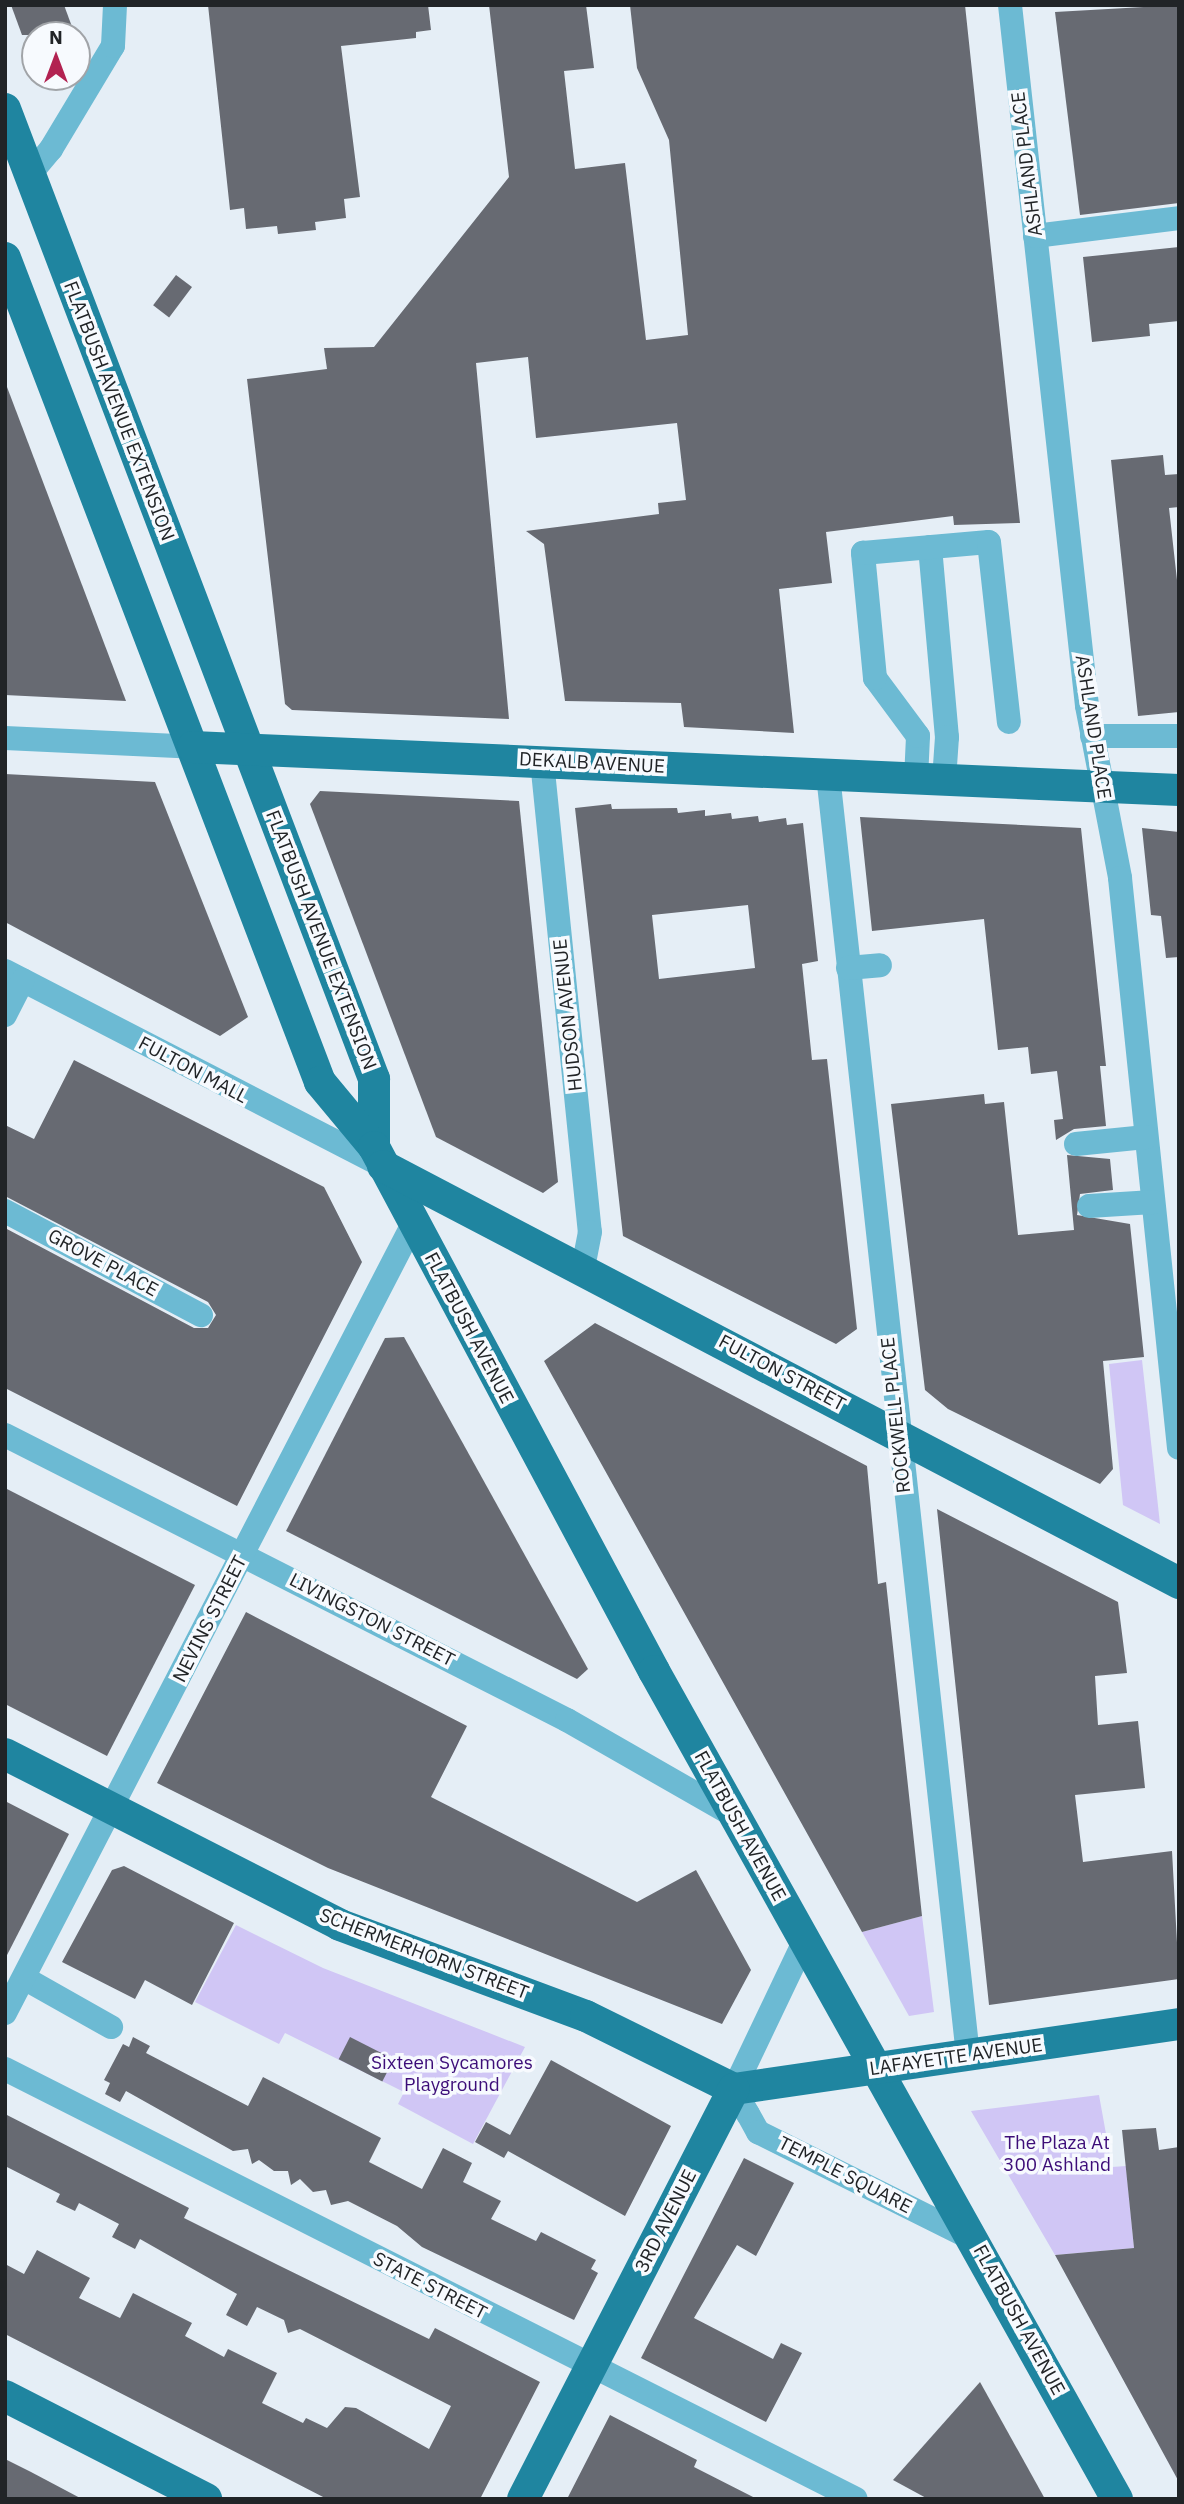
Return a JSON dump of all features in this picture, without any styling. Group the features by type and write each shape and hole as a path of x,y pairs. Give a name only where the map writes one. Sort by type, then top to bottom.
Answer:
{"main road":[{"name":"FLATBUSH AVENUE EXTENSION","path":"5,109 374,1079 378,1157"},
{"path":"5,258 320,1082 378,1157"},
{"name":"DEKALB AVENUE","path":"192,747 1179,790"},
{"name":"FLATBUSH AVENUE","path":"378,1157 733,1815 874,2069 975,2240 1117,2499"},
{"name":"FULTON STREET","path":"378,1157 583,1269 1179,1583"},
{"name":"SCHERMERHORN STREET","path":"5,1754 340,1925 586,2016 734,2089"},
{"name":"LAFAYETTE AVENUE","path":"734,2089 1179,2024"},
{"name":"3RD AVENUE","path":"523,2499 734,2089"},
{"path":"5,2396 206,2499"}],"street":[{"path":"30,174 51,149 113,46 115,5"},
{"name":"ASHLAND PLACE","path":"1010,5 1092,736 1120,878 1179,1448"},
{"path":"1035,236 1179,218"},
{"path":"930,779 918,736 875,678 863,553 989,542 1009,722"},
{"path":"930,547 947,737 930,779"},
{"path":"1092,736 1179,737"},
{"name":"DEKALB AVENUE","path":"5,738 192,747"},
{"name":"HUDSON AVENUE","path":"542,761 590,1232 583,1269"},
{"name":"ROCKWELL PLACE","path":"828,775 896,1433 968,2055"},
{"path":"848,968 880,965"},
{"path":"5,1015 14,976"},
{"name":"FULTON MALL","path":"14,976 378,1157"},
{"path":"1076,1144 1146,1137"},
{"path":"1089,1206 1153,1202"},
{"name":"GROVE PLACE","path":"5,1211 201,1315"},
{"name":"NEVINS STREET","path":"5,2013 113,1809 413,1224"},
{"name":"LIVINGSTON STREET","path":"5,1435 567,1720 733,1815"},
{"name":"3RD AVENUE","path":"734,2089 804,1942"},
{"path":"24,1978 111,2027"},
{"name":"STATE STREET","path":"5,2069 591,2368 856,2499"},
{"name":"TEMPLE SQUARE","path":"734,2089 758,2132 975,2240"}],"green space":[{"path":"1142,1360 1160,1524 1123,1505 1109,1364"},
{"path":"922,1916 934,2012 909,2016 862,1932"},
{"name":"Sixteen Sycamores Playground","path":"236,1925 323,1968 525,2047 473,2144 398,2104 404,2092 285,2033 279,2044 195,2002"},
{"name":"The Plaza At 300 Ashland","path":"1099,2095 1112,2167 1126,2166 1134,2248 1055,2255 971,2111"}],"building":[{"path":"11,5 64,5 70,21 21,21 21,32"},
{"path":"208,5 428,5 431,30 416,32 416,38 341,46 360,197 344,199 346,218 315,222 316,230 278,234 277,226 246,229 244,208 230,210"},
{"path":"489,5 586,5 594,68 564,71 575,169 625,163 646,340 688,335 669,140 637,68 630,5 965,5 1020,523 954,525 953,516 826,532 832,583 779,589 794,733 684,727 681,703 565,701 544,544 526,531 659,514 658,503 686,500 677,423 536,438 528,357 476,363 509,719 292,710 285,704 247,379 327,369 324,348 374,347 509,177"},
{"path":"1179,5 1179,203 1080,215 1055,12"},
{"path":"1179,247 1179,321 1149,324 1150,336 1092,342 1083,257"},
{"path":"176,275 192,287 169,317 153,305"},
{"path":"7,387 126,701 5,695"},
{"path":"1163,455 1165,475 1179,474 1179,507 1169,508 1179,598 1179,712 1138,716 1111,460"},
{"path":"5,774 155,782 248,1017 220,1036 5,922"},
{"path":"320,791 519,801 558,1182 543,1193 436,1137 310,804"},
{"path":"611,804 612,809 677,808 678,813 705,810 705,816 731,813 732,819 758,816 759,822 786,818 787,825 803,823 818,961 802,964 812,1060 827,1059 857,1329 836,1344 623,1236 575,808","holes":["748,905 755,968 659,979 652,915"]},
{"path":"860,817 1081,828 1106,1066 1100,1066 1106,1126 1074,1129 1056,1140 1054,1120 1063,1119 1057,1071 1031,1074 1028,1047 998,1050 984,919 872,931"},
{"path":"1142,828 1179,832 1179,957 1166,958 1161,916 1151,915"},
{"path":"74,1060 324,1187 362,1262 237,1506 5,1388 5,1228 194,1328 208,1328 216,1315 208,1302 5,1196 5,1125 34,1139"},
{"path":"984,1094 985,1104 1004,1102 1018,1235 1074,1230 1067,1155 1110,1159 1113,1190 1080,1194 1077,1215 1130,1224 1144,1357 1103,1361 1113,1469 1100,1484 948,1409 925,1390 891,1104"},
{"path":"595,1323 867,1466 878,1584 886,1582 922,1916 862,1932 544,1361"},
{"path":"404,1337 588,1669 577,1679 286,1531 385,1338"},
{"path":"5,1488 195,1585 107,1756 5,1704"},
{"path":"937,1509 1118,1602 1127,1673 1095,1676 1098,1725 1138,1721 1145,1788 1075,1795 1083,1862 1172,1851 1179,1979 989,2005"},
{"path":"246,1612 467,1726 431,1797 637,1902 696,1870 751,1970 722,2024 328,1868 157,1783"},
{"path":"5,1801 69,1834 5,1959"},
{"path":"124,1866 234,1923 192,2005 145,1980 135,1999 62,1962 112,1870"},
{"path":"133,2037 150,2046 146,2053 248,2106 263,2077 381,2138 369,2162 422,2189 443,2148 472,2163 463,2182 501,2201 491,2219 536,2241 541,2232 596,2260 591,2269 598,2273 574,2320 422,2247 397,2226 348,2201 331,2205 326,2190 313,2192 300,2179 291,2185 288,2171 274,2171 259,2160 252,2164 248,2149 233,2151 126,2091 120,2102 105,2094 110,2083 104,2080 123,2044 129,2047"},
{"path":"350,2037 394,2059 382,2082 339,2059"},
{"path":"551,2060 671,2126 625,2216 508,2151 504,2158 475,2142 486,2122 510,2135"},
{"path":"5,2114 189,2208 184,2218 429,2339 435,2328 540,2382 480,2499 327,2499 5,2334 5,2264 24,2274 37,2250 90,2278 79,2298 120,2318 133,2293 192,2323 185,2336 224,2357 228,2349 277,2373 262,2403 303,2423 306,2418 327,2428 345,2407 356,2408 429,2449 451,2406 300,2329 288,2333 284,2320 257,2307 247,2326 226,2315 237,2294 140,2239 135,2249 112,2237 119,2224 79,2203 75,2211 56,2202 60,2194 5,2166"},
{"path":"1156,2128 1159,2150 1179,2147 1179,2482 1055,2255 1134,2248 1122,2130"},
{"path":"744,2158 794,2183 756,2256 737,2245 694,2318 773,2359 781,2343 802,2353 766,2422 641,2358"},
{"path":"980,2382 1045,2499 928,2499 893,2480"},
{"path":"610,2415 697,2460 694,2467 757,2499 567,2499"},
{"path":"5,2459 31,2472 82,2499 5,2499"}]}
